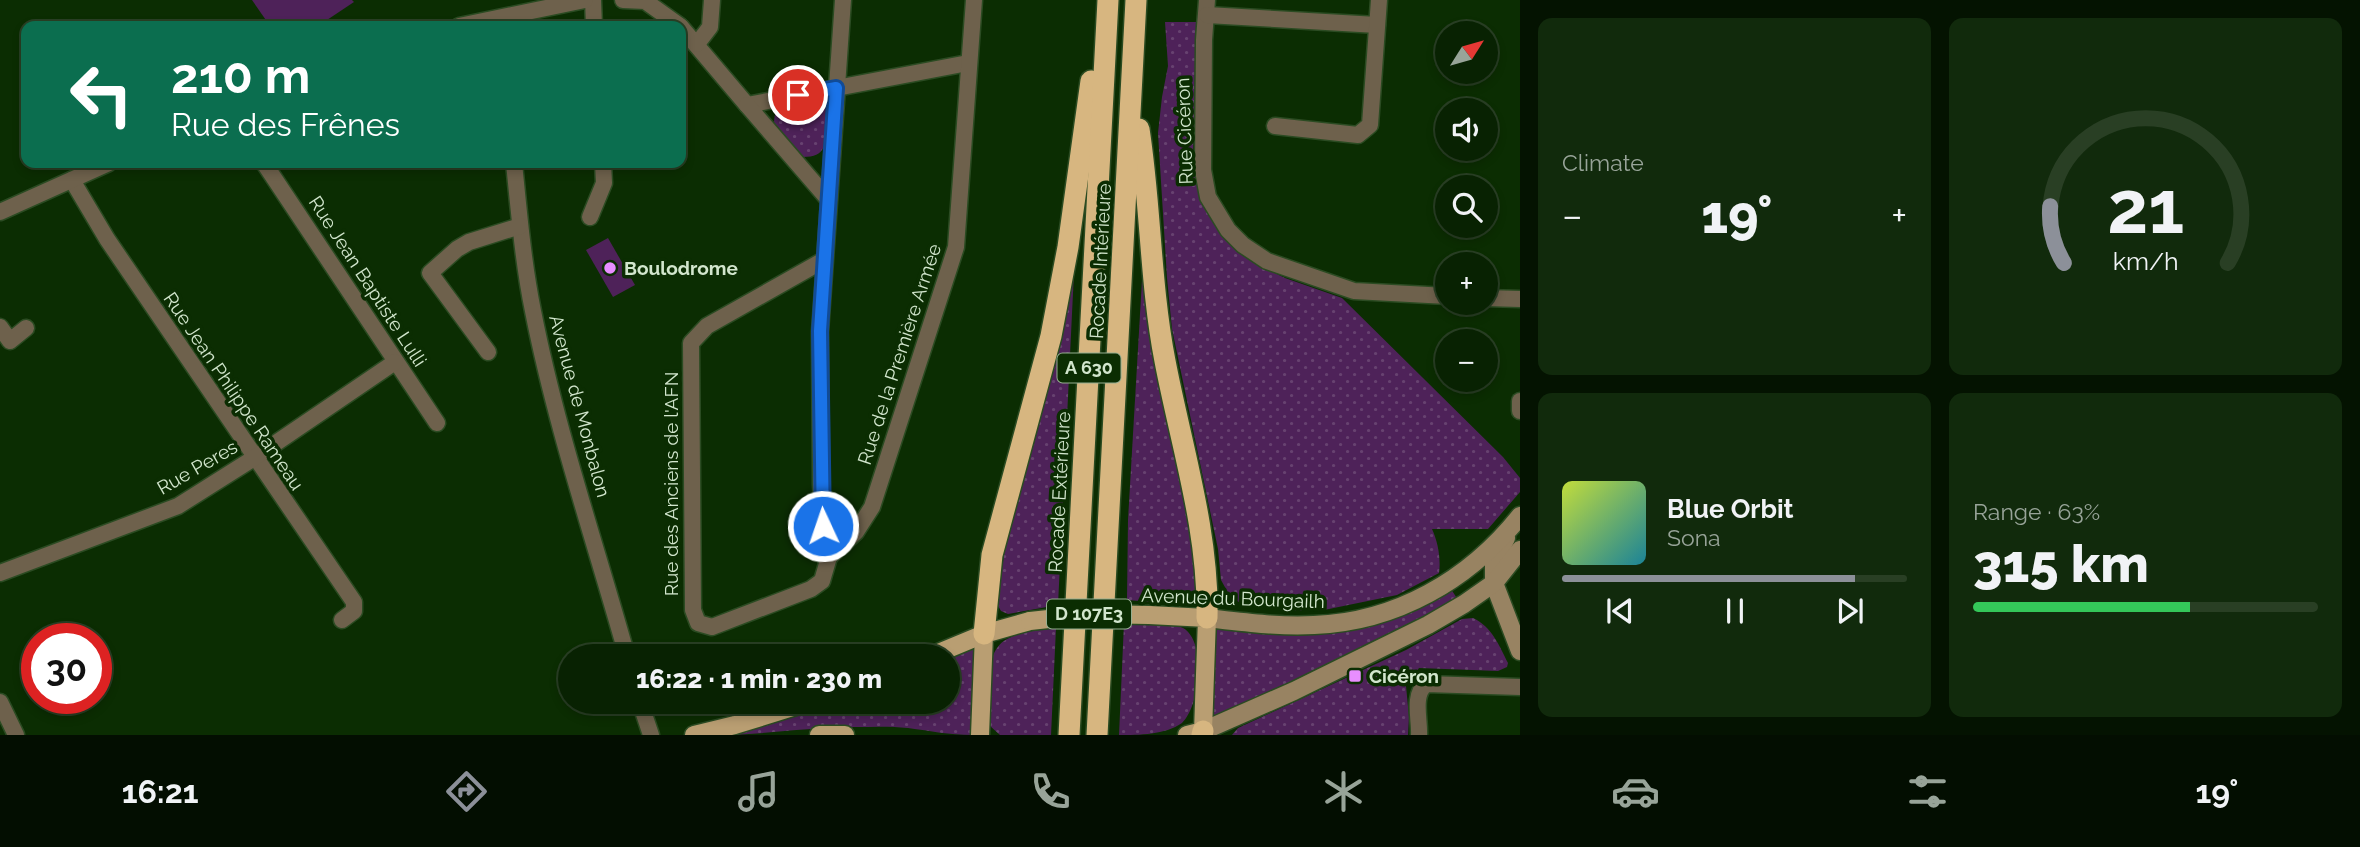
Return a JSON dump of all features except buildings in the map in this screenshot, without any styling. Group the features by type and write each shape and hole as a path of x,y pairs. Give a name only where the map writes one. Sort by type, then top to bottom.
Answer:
{"highway":[{"path":"984,634 992,555 1051,335 1068,247 1102,0"},
{"name":"Rocade Extérieure","path":"1069,735 1108,0"},
{"name":"Rocade Intérieure","path":"1097,735 1136,0"},
{"path":"1132,88 1146,175 1156,306 1196,508 1208,589 1207,618"}],"main road":[{"name":"Avenue du Bourgailh","path":"960,644 1030,621 1094,614 1207,618 1291,625 1363,620 1415,602 1465,571 1515,522"},
{"name":"Avenue du Bourgailh","path":"1494,583 1494,562 1515,522"},
{"path":"1207,618 1197,734 1411,635 1494,583 1520,550"},
{"path":"1465,571 1494,583 1520,651"},
{"path":"980,735 984,634"},
{"path":"694,735 770,714"},
{"path":"819,735 845,735"}],"street":[{"path":"478,21 584,0"},
{"path":"593,0 594,21"},
{"path":"622,0 645,1 673,21"},
{"path":"697,44 710,27 712,0"},
{"path":"829,556 823,526 821,484 820,331 843,0"},
{"name":"Rue de la Première Armée","path":"829,556 856,532 872,507 956,247 974,0"},
{"path":"1275,126 1358,135 1370,125 1379,0"},
{"path":"1207,8 1377,25"},
{"name":"Rue Cicéron","path":"1207,8 1203,40 1203,170 1208,197 1228,230 1243,246 1267,261 1354,291 1435,295"},
{"path":"686,32 828,199"},
{"path":"747,105 968,63"},
{"path":"0,212 98,168"},
{"name":"Rue Jean Baptiste Lulli","path":"267,168 436,423"},
{"name":"Avenue de Monbalon","path":"514,168 532,310 559,425 623,644"},
{"path":"590,217 604,183 603,168"},
{"name":"Rue Jean Philippe Rameau","path":"72,180 107,239 354,602 354,611 342,620"},
{"path":"488,352 430,273 469,242 520,226"},
{"name":"Rue des Anciens de l'AFN","path":"824,260 707,326 691,343 693,610 698,623 712,626 811,589 822,581 829,556"},
{"path":"1498,298 1520,299"},
{"path":"0,327 9,341 26,328"},
{"name":"Rue Peres","path":"0,573 178,506 395,362"},
{"path":"1520,401 1520,411"},
{"path":"1419,735 1419,692 1426,684 1520,687"},
{"path":"0,702 16,735"},
{"path":"644,714 650,735"}],"shaded area":[{"path":"252,0 354,2 326,21 267,21"},
{"path":"1165,22 1196,22 1193,156 1197,187 1207,211 1229,242 1251,261 1285,278 1342,298 1503,457 1520,478 1520,492 1488,529 1432,529 1440,562 1439,573 1397,595 1324,610 1293,611 1247,606 1231,598 1221,580 1218,549 1172,329 1158,133 1168,66"},
{"path":"813,98 827,110 826,138 820,152 803,157 781,137 775,127 774,118 779,105"},
{"name":"Boulodrome","path":"608,238 635,285 613,297 586,250"},
{"path":"1075,251 1058,605 1008,614 1001,611 997,604 1005,548 1036,436"},
{"path":"1143,263 1193,545 1197,582 1194,595 1152,602 1127,600 1128,520"},
{"path":"1451,589 1458,600 1395,636 1215,720 1209,716 1216,627 1281,635 1331,633 1372,621"},
{"path":"1473,618 1485,626 1494,637 1508,663 1507,667 1498,671 1419,668 1406,686 1408,735 1232,735 1238,728 1406,650 1462,619"},
{"path":"1124,623 1169,624 1183,628 1191,635 1198,660 1197,689 1188,715 1175,727 1152,734 1119,735"},
{"path":"1056,628 1051,735 1000,735 990,726 989,678 993,655 999,646 1013,636"},
{"path":"975,645 972,735 901,727 837,727 718,735 791,714 960,714 960,651"}],"place":[{"name":"Boulodrome","path":"610,268"},
{"name":"Cicéron","path":"1355,676"}],"route":[{"path":"798,95 836,88 820,331 823,526"}]}
